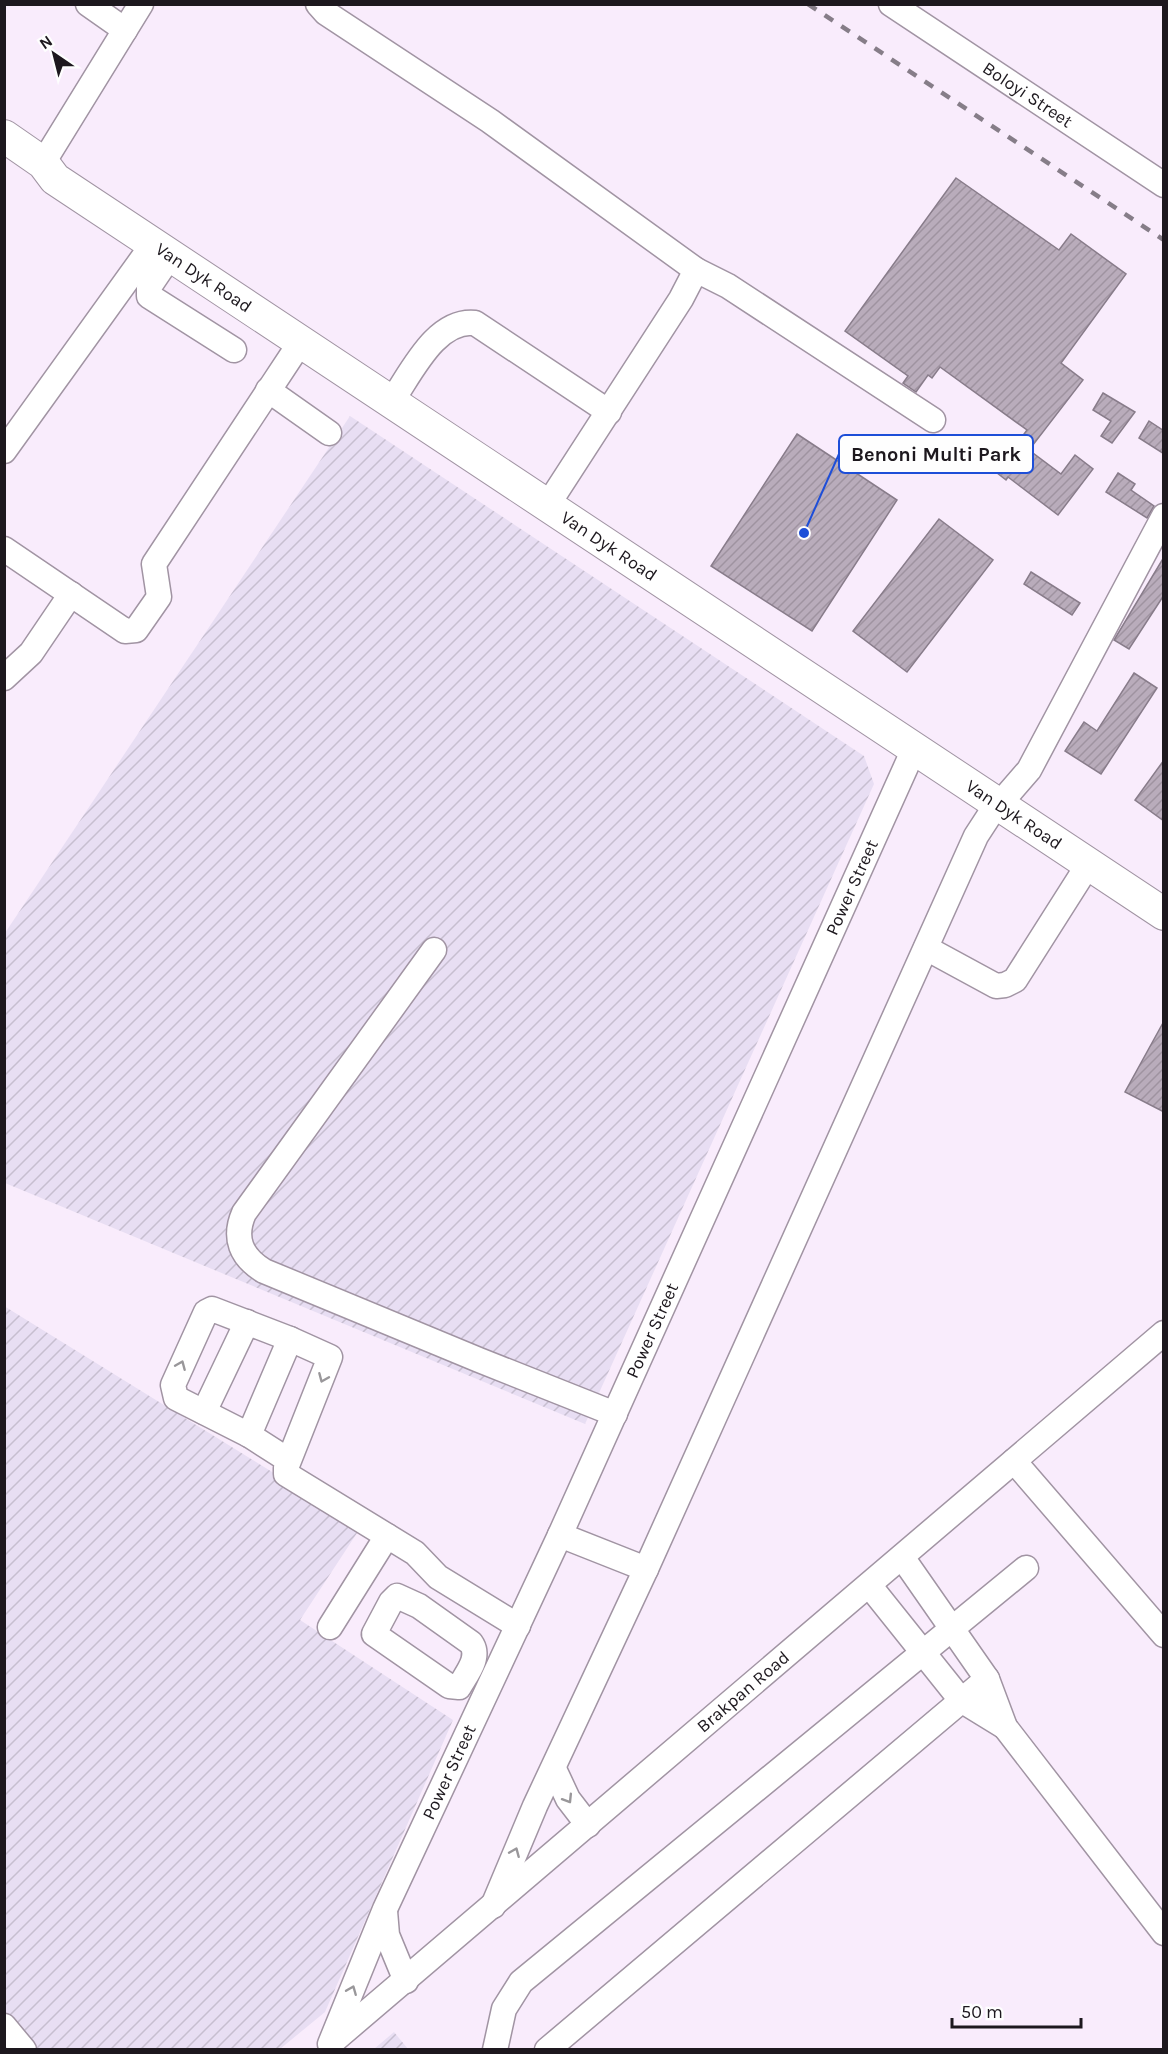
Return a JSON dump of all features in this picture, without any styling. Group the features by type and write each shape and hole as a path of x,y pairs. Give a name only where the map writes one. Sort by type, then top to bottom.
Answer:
{"main road":[{"name":"Van Dyk Road","path":"4,136 49,171 161,250 1164,914"},
{"name":"Van Dyk Road","path":"4,158 40,177 49,171"}],"street":[{"path":"88,4 125,30"},
{"path":"49,171 141,4"},
{"path":"318,4 326,13 490,121 696,270 728,286 933,420"},
{"name":"Boloyi Street","path":"891,4 1163,185"},
{"path":"161,250 149,288 149,296 234,350"},
{"path":"4,451 161,250"},
{"path":"547,506 681,299 696,270"},
{"path":"391,402 440,334 453,326 467,322 475,323 609,412"},
{"path":"4,549 125,631 136,630 159,597 154,564 300,343"},
{"path":"268,390 329,433"},
{"path":"493,1906 976,836 989,816 1000,807 1029,770 1164,516"},
{"path":"4,678 31,653 71,594"},
{"name":"Power Street","path":"326,2047 385,1909 560,1535 914,749"},
{"path":"926,948 996,986 1015,980 1088,865"},
{"path":"434,950 244,1213 240,1222 239,1244 244,1255 264,1270 615,1414"},
{"path":"288,1461 249,1435 176,1398 173,1385 202,1317 212,1309 291,1339 327,1355 330,1360 288,1461 286,1474 415,1552 438,1577 518,1626"},
{"path":"204,1412 247,1322"},
{"name":"Brakpan Road","path":"326,2047 1164,1333"},
{"path":"249,1435 291,1339"},
{"path":"1014,1461 1164,1635"},
{"path":"560,1535 646,1569"},
{"path":"330,1627 387,1536"},
{"path":"902,1557 987,1679 1005,1727 1164,1933"},
{"path":"495,2049 504,2009 521,1982 1026,1568"},
{"path":"418,1606 438,1577"},
{"path":"869,1585 961,1700 1005,1727"},
{"path":"547,2049 987,1679"},
{"path":"554,1769 568,1799 588,1825"},
{"path":"385,1909 387,1935 406,1981"},
{"path":"4,2026 24,2049"}],"shaded area":[{"path":"350,416 864,756 874,784 585,1424 5,1183 5,933"},
{"path":"4,1306 361,1527 300,1620 453,1720 325,2012 280,2049 5,2049"},
{"path":"394,2032 408,2049 374,2049"}],"building":[{"path":"956,178 1059,250 1071,234 1126,274 1061,363 1083,380 1029,450 1061,474 1075,455 1093,469 1058,515 1008,477 1006,480 996,472 1027,430 940,367 932,378 928,375 916,392 903,383 908,376 845,331"},
{"path":"1103,393 1135,412 1112,443 1101,436 1111,421 1093,410"},
{"path":"1149,421 1164,431 1164,454 1139,438"},
{"path":"797,434 897,500 812,631 711,566"},
{"path":"1118,473 1135,484 1131,490 1154,506 1147,518 1106,492"},
{"path":"939,519 993,560 907,672 853,631"},
{"path":"1164,557 1164,595 1129,649 1114,640"},
{"path":"1031,572 1080,603 1072,615 1024,584"},
{"path":"1134,673 1157,688 1101,774 1065,751 1084,722 1097,731"},
{"path":"1164,760 1164,821 1135,800"},
{"path":"1164,1021 1164,1112 1125,1092"}],"railway":[{"path":"808,4 1164,240"}],"place":[{"name":"Benoni Multi Park","path":"804,533"}]}
